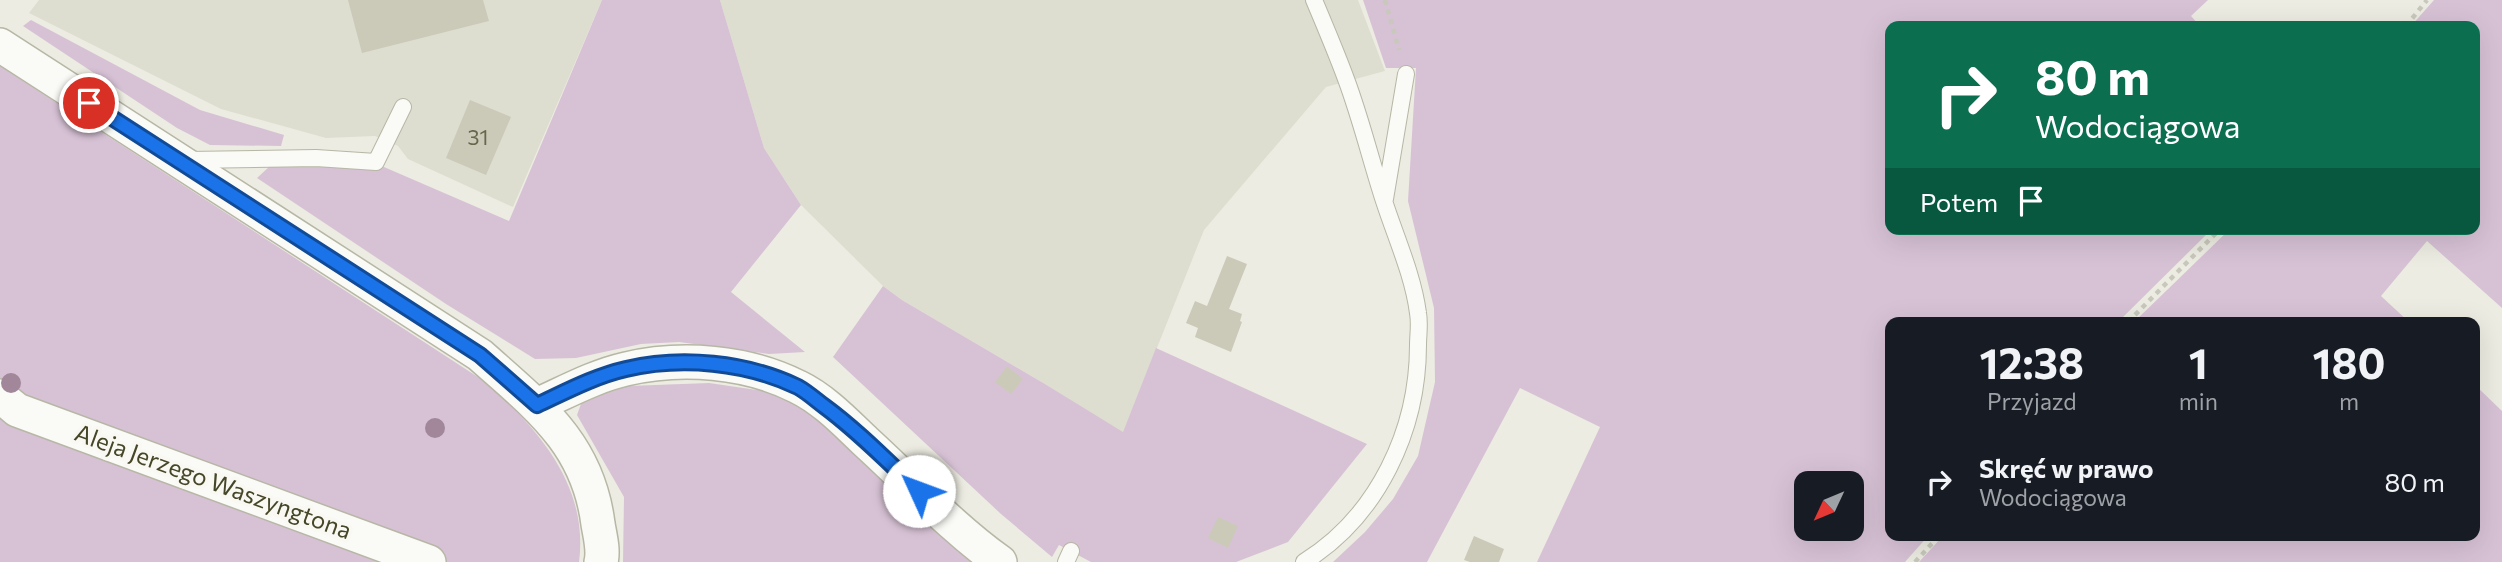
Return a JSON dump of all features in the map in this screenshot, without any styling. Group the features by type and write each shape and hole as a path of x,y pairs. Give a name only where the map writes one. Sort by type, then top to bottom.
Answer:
{"street":[{"path":"0,45 480,355 537,405 574,449 595,498 603,556 601,562"},
{"path":"537,405 589,381 626,369 705,363 761,373 800,388 840,418 959,528 1000,562"},
{"name":"Aleja Jerzego Waszyngtona","path":"0,396 17,410 429,562"}],"lane":[{"path":"1304,562 1347,527 1376,489 1398,453 1413,406 1418,360 1418,314 1407,266 1347,80 1314,0"},
{"path":"1385,202 1406,74"},
{"path":"179,161 316,158 376,162 402,107"}],"path":[{"path":"1385,0 1406,74"},
{"path":"2410,21 2427,0"},
{"path":"2133,317 2214,235"},
{"path":"1915,562 1934,541"}],"shaded area":[{"path":"39,0 602,0 513,207 408,159 398,146 375,136 326,138 221,109 29,13"},
{"path":"602,0 720,0 764,148 801,205 731,292 805,352 769,354 679,342 641,344 576,358 535,359 446,304 257,178 270,166 384,167 509,221"},
{"path":"720,0 1358,0 1385,71 1326,87 1204,230 1123,433 902,300 883,286 801,205 764,148"},
{"path":"1363,0 2208,0 2191,16 2196,21 1885,21 1885,235 2206,235 2123,317 1885,317 1885,541 1924,541 1905,562 1537,562 1600,427 1520,388 1427,562 1333,562 1365,532 1393,499 1418,456 1435,382 1434,308 1408,201 1416,68 1386,68"},
{"path":"2434,0 2502,0 2502,308 2427,241 2381,296 2404,317 2139,317 2224,235 2480,235 2480,21 2415,21"},
{"path":"31,20 200,110 284,135 281,146 210,145 177,128 23,26"},
{"path":"0,66 484,381 523,418 555,461 568,484 576,508 580,534 579,562 0,562"},
{"path":"883,286 1123,432 1156,348 1367,444 1288,542 1236,562 1091,562 1059,545 1052,557 1001,514 833,357"},
{"path":"709,383 777,393 830,419 985,562 623,562 624,497 577,415 582,401 628,386"},
{"path":"2480,390 2502,411 2502,562 1919,562 1938,541 2480,541"}],"building":[{"path":"348,0 483,0 489,21 362,53"},
{"path":"470,100 511,117 486,175 446,158"},
{"path":"1227,256 1247,264 1229,309 1242,314 1242,322 1231,352 1195,337 1198,328 1186,323 1195,301 1207,306"},
{"path":"1007,366 1023,379 1011,394 995,382"},
{"path":"1218,517 1238,526 1228,548 1208,538"},
{"path":"1474,536 1504,549 1499,562 1464,560"}],"route":[{"path":"89,103 480,355 537,405 589,381 626,369 698,363 718,364 761,373 800,388 840,418 919,491"}]}
